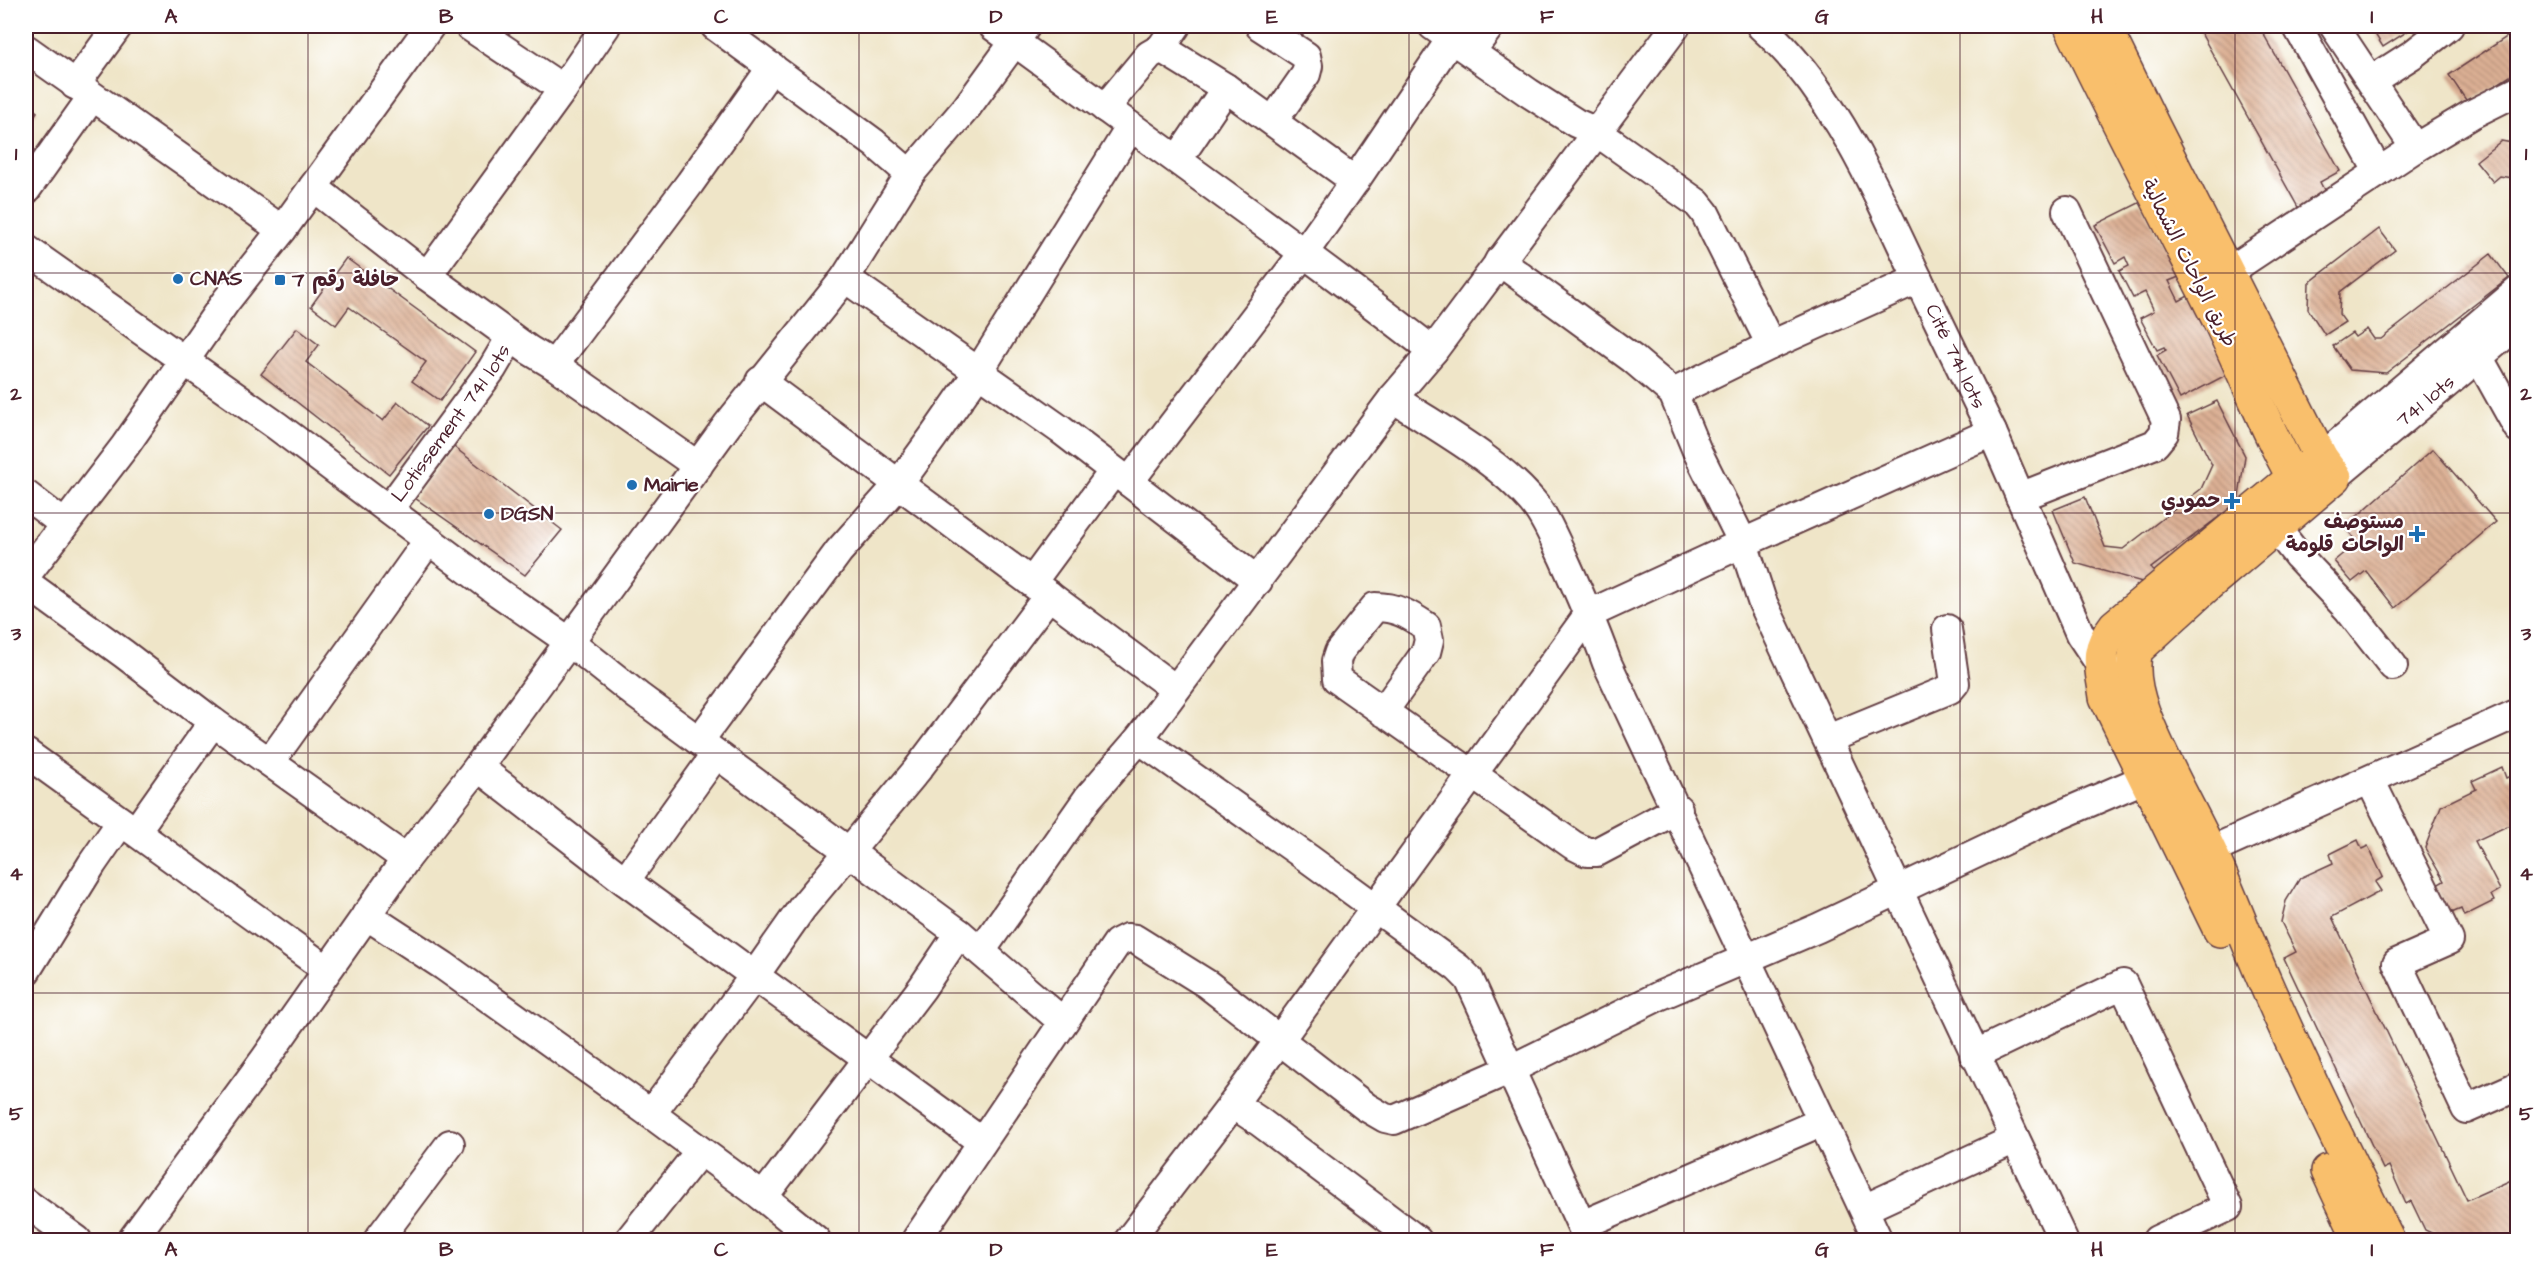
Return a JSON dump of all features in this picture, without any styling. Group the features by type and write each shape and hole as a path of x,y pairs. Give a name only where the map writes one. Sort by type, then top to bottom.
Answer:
{"main road":[{"name":"طريق الواحات الشمالية","path":"2071,26 2301,489"},
{"name":"طريق الواحات الشمالية","path":"2104,26 2328,468"},
{"path":"2328,468 2115,626 2102,644 2102,667 2106,697 2208,903 2360,1240"},
{"path":"2301,489 2276,528 2136,650 2133,661 2135,683 2157,746 2210,851 2264,981 2346,1159 2388,1240"}],"street":[{"path":"26,190 84,91 118,26"},
{"path":"26,574 125,446 226,301 282,230 430,26"},
{"path":"469,26 563,89"},
{"path":"427,276 606,26"},
{"path":"715,26 874,143 910,174"},
{"path":"1260,26 1306,56 1308,66 1306,74 1273,121"},
{"path":"651,1114 802,908 917,770 1040,588 1121,477 1302,254 1452,39 1490,26"},
{"path":"981,951 1088,798 1139,739 1392,398 1433,351 1676,26"},
{"name":"Cité 741 lots","path":"1761,26 1784,46 1839,121 1992,432 2080,634 2102,667"},
{"path":"2297,26 2378,171"},
{"path":"2334,26 2415,148"},
{"path":"2371,81 2413,54 2445,27"},
{"path":"132,1240 265,1059 405,859 478,766 760,381 845,278 910,174 967,107 1011,31 1130,128 1178,159 1433,351"},
{"path":"1105,108 1149,55 1168,37 1226,88 1355,181"},
{"path":"1452,39 1576,123 1597,132 1685,193 1705,213 1771,345"},
{"path":"26,49 282,230"},
{"path":"554,365 690,183 772,67"},
{"path":"1178,159 1226,88"},
{"path":"2228,272 2378,171 2517,90"},
{"path":"625,881 708,747 839,551 898,485 979,371 1130,128"},
{"path":"313,187 427,276 511,337 698,466"},
{"path":"2020,497 2155,444 2164,433 2166,420 2067,211"},
{"path":"26,249 277,426 389,509 428,541 570,642 959,933 1063,1022"},
{"path":"1499,261 1633,359 1673,393 1697,451 1743,543 1762,601 2062,1240"},
{"path":"845,278 1061,430 1258,581"},
{"path":"1673,393 1771,345 1918,279"},
{"path":"2517,291 2472,348 2517,428"},
{"name":"741 lots","path":"2328,468 2472,348 2517,324"},
{"name":"Lotissement 741 lots","path":"389,509 492,369 511,337"},
{"path":"760,381 1175,689"},
{"path":"1392,398 1488,461 1514,482 1534,502 1551,531 1589,614 1607,663 1678,810 1744,959 1878,1240"},
{"path":"1130,1240 1377,908 1589,614 1992,432"},
{"path":"26,495 64,524"},
{"path":"2276,528 2298,556 2349,610 2393,666"},
{"path":"270,762 428,541"},
{"path":"26,583 213,722 405,859"},
{"path":"1828,739 1950,689 1955,683 1947,629"},
{"path":"2102,667 2135,683"},
{"path":"1383,712 1573,845 1587,852 1597,852 1678,810"},
{"path":"2210,851 2517,713"},
{"path":"26,971 86,873 128,826 213,722"},
{"path":"1139,739 1377,908 1458,968 1469,979 1585,1233 1821,1122"},
{"path":"26,753 326,969"},
{"path":"478,766 625,881 982,1142"},
{"path":"916,1240 1117,944 1127,938 1149,946 1207,984 1366,1107 1385,1118 1394,1120 1511,1069 1661,995 1898,892 2011,836 2146,778"},
{"path":"2370,780 2449,940 2397,963 2466,1109 2517,1086"},
{"path":"366,915 444,966 651,1114 764,1197 816,1240"},
{"path":"764,1197 922,988 959,933"},
{"path":"1974,1054 2123,984 2229,1207 2157,1240"},
{"path":"1233,1104 1417,1240"},
{"path":"1864,1209 2015,1138"},
{"path":"378,1240 450,1144"},
{"path":"629,1240 700,1151"},
{"path":"26,1203 77,1240"}],"building":[{"path":"2197,26 2259,26 2340,171 2320,182 2326,194 2299,209"},
{"path":"2370,26 2404,26 2408,31 2383,47"},
{"path":"2511,34 2518,43 2518,71 2468,103 2449,75"},
{"path":"26,103 37,112 26,128"},
{"path":"2501,141 2518,144 2518,179 2500,176 2493,182 2476,161"},
{"path":"2141,202 2179,277 2169,281 2179,301 2190,295 2230,373 2180,399 2157,355 2166,350 2164,347 2157,350 2140,318 2154,311 2145,292 2133,298 2119,271 2129,266 2125,257 2115,263 2095,225"},
{"path":"2379,229 2395,250 2340,292 2339,314 2345,322 2325,335 2308,309 2309,283"},
{"path":"2491,254 2509,278 2386,373 2350,370 2333,346 2352,333 2355,337 2367,329 2374,339 2381,339"},
{"path":"346,258 475,352 440,401 412,381 426,362 349,307 336,325 311,306"},
{"path":"297,328 319,345 306,362 383,421 398,402 428,426 389,474 261,374"},
{"path":"2217,401 2245,456 2237,510 2223,520 2220,516 2151,568 2155,573 2142,582 2075,563 2053,510 2085,497 2105,547 2123,549 2201,489 2212,465 2187,415"},
{"name":"DGSN","path":"454,447 562,530 525,575 415,498"},
{"name":"مستوصف الواحات قلومة","path":"2433,449 2496,522 2395,608 2366,571 2352,582 2334,561 2357,542 2345,527"},
{"path":"2502,767 2506,778 2518,773 2518,821 2475,841 2500,890 2491,895 2494,901 2464,916 2461,909 2449,914 2437,885 2444,881 2425,848 2441,806 2476,789 2472,781"},
{"path":"2358,840 2362,849 2368,846 2383,877 2375,882 2381,891 2332,917 2467,1200 2518,1177 2518,1238 2506,1240 2504,1236 2494,1240 2446,1240 2425,1230 2411,1201 2406,1204 2389,1166 2383,1169 2284,958 2296,952 2281,922 2286,901 2300,878 2333,863 2330,854"}],"place":[{"name":"CNAS","path":"178,279"},
{"name":"حافلة رقم 7","path":"280,280"},
{"name":"Mairie","path":"632,485"},
{"name":"حمودي","path":"2232,501"},
{"name":"DGSN","path":"489,514"},
{"name":"مستوصف الواحات قلومة","path":"2417,534"}]}
